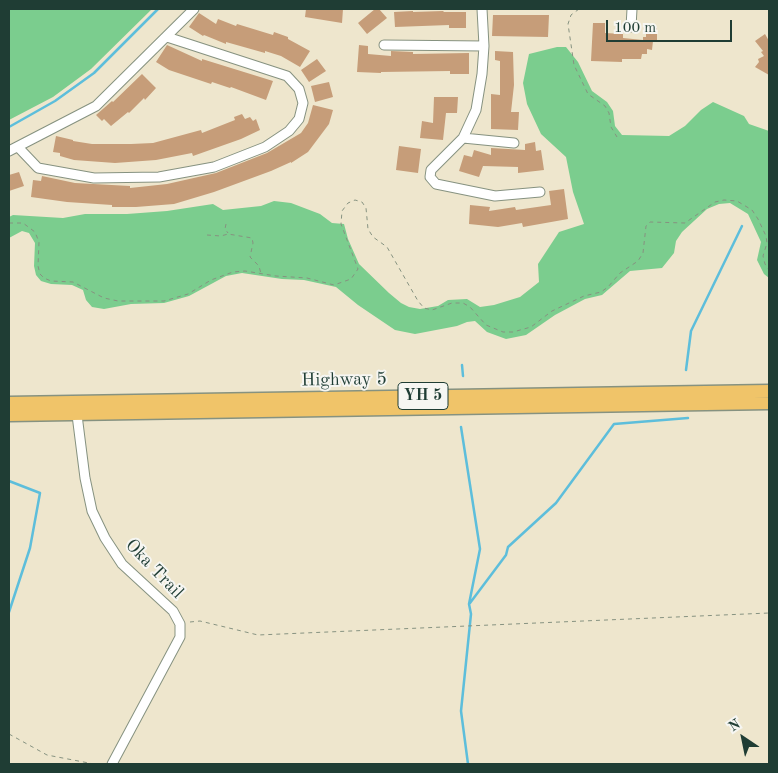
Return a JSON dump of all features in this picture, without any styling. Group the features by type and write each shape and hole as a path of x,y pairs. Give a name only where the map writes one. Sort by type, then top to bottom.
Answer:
{"highway":[{"name":"Highway 5","path":"9,403 769,390"},
{"name":"Highway 5","path":"9,415 769,403"}],"street":[{"path":"9,151 96,106 194,9"},
{"path":"482,9 484,46 476,110 463,138 431,170 430,178 436,184 495,196 540,192"},
{"path":"630,27 632,9"},
{"path":"18,147 38,168 94,178 159,177 214,166 265,147 290,131 299,119 303,103 299,89 287,76 167,37"},
{"path":"384,45 484,46"},
{"path":"463,138 514,143"},
{"name":"Oka Trail","path":"77,414 84,478 92,511 105,538 122,564 173,611 180,624 180,637 112,764"}],"path":[{"path":"578,9 571,15 568,24 574,65 588,94 605,106 617,137"},
{"path":"9,222 23,223 35,232 39,242 38,266 40,274 44,278 51,281 73,282 104,298 118,301 164,301 188,294 212,280 233,272 245,271 307,278 334,285 351,279 358,269 341,224 342,211 348,203 354,200 362,202 366,208 368,229 373,237 387,247 424,308 432,310 452,303 463,303 470,307 486,325 503,332 513,332 531,327 552,310 584,296 601,292 608,287 620,273 638,261 643,253 646,226 650,222 685,223 716,202 724,200 737,201 752,210 758,219 766,236 767,243 763,256 769,270"},
{"path":"226,224 225,229 228,234"},
{"path":"207,235 221,236 228,234 252,238 253,243 250,257 259,266 261,274"},
{"path":"180,624 200,621 258,635 769,613"},
{"path":"9,734 47,755 94,764"}],"green space":[{"path":"9,9 152,9 91,69 53,97 9,120"},
{"path":"557,47 566,47 578,62 592,91 607,102 613,111 615,126 622,135 669,136 685,126 701,110 713,102 744,116 749,124 769,131 769,278 764,274 757,260 761,242 748,214 730,203 719,204 707,209 682,232 676,241 674,253 662,268 630,271 602,295 585,299 555,315 526,335 506,339 487,332 475,321 415,334 395,330 358,305 336,287 304,280 242,273 226,276 189,296 164,303 131,304 104,309 92,307 86,300 83,290 72,285 51,284 41,281 36,275 34,266 35,243 29,233 22,231 9,238 9,217 13,215 63,218 85,214 127,214 167,211 213,204 223,210 261,206 274,201 291,203 320,214 332,223 344,224 348,239 359,264 389,293 409,307 420,309 438,306 448,300 467,299 480,307 520,297 539,282 538,264 559,232 584,224 573,192 566,157 541,134 527,104 523,83 529,54"}],"building":[{"path":"306,9 343,9 342,23 305,17"},
{"path":"375,9 379,9 387,18 367,34 358,23"},
{"path":"394,12 466,12 466,28 449,28 449,25 395,27"},
{"path":"199,13 216,24 218,19 236,26 237,24 273,35 274,32 288,37 288,39 310,51 300,67 281,56 265,51 265,53 226,42 226,44 203,36 189,27"},
{"path":"493,15 549,15 548,37 492,36"},
{"path":"593,23 605,23 605,33 623,34 623,38 643,40 643,37 646,37 646,27 657,28 657,41 653,41 652,50 647,49 647,54 642,54 641,59 622,59 622,62 591,61"},
{"path":"765,34 769,41 769,75 755,67 759,62 758,59 764,56 761,52 763,51 755,41"},
{"path":"167,45 202,61 202,59 273,81 266,100 231,87 212,82 211,84 169,70 156,62"},
{"path":"359,45 368,46 368,54 391,56 391,51 413,52 413,54 469,53 469,74 450,74 450,71 357,72"},
{"path":"495,51 513,52 514,85 511,112 519,112 518,130 491,129 491,94 500,95 500,61 495,60"},
{"path":"317,59 326,71 309,82 301,70"},
{"path":"142,74 156,88 145,100 144,98 129,113 111,126 104,119 102,121 96,115 113,102"},
{"path":"329,82 333,97 315,102 311,86"},
{"path":"434,97 458,97 457,113 446,113 443,140 420,138 422,121 433,123"},
{"path":"313,105 333,110 329,124 308,152 291,163 214,192 174,204 136,207 112,207 112,205 31,197 33,180 41,181 42,176 75,183 130,186 130,188 167,184 216,173 267,153 301,133 308,123"},
{"path":"242,114 245,119 250,117 253,121 256,119 260,130 241,139 193,156 192,153 156,160 115,163 74,160 60,156 60,153 53,152 56,136 92,144 153,143 201,130 202,133 235,120 234,117"},
{"path":"535,142 536,151 541,150 544,170 518,173 518,167 483,166 479,177 459,171 464,155 472,157 474,150 491,155 491,148 525,150 525,144"},
{"path":"399,146 421,149 418,173 396,170"},
{"path":"19,172 24,186 9,191 9,175"},
{"path":"564,189 568,219 523,227 522,223 498,227 469,224 470,205 490,207 489,211 515,207 516,210 551,205 549,191"}],"waterway":[{"path":"9,127 55,101 94,73 158,9"},
{"path":"686,370 691,331 742,226"},
{"path":"462,365 463,376"},
{"path":"470,603 506,555 508,547 556,503 614,424 688,418"},
{"path":"461,427 480,549 469,604 471,614 461,711 468,764"},
{"path":"9,481 40,493 30,548 9,612"}]}
